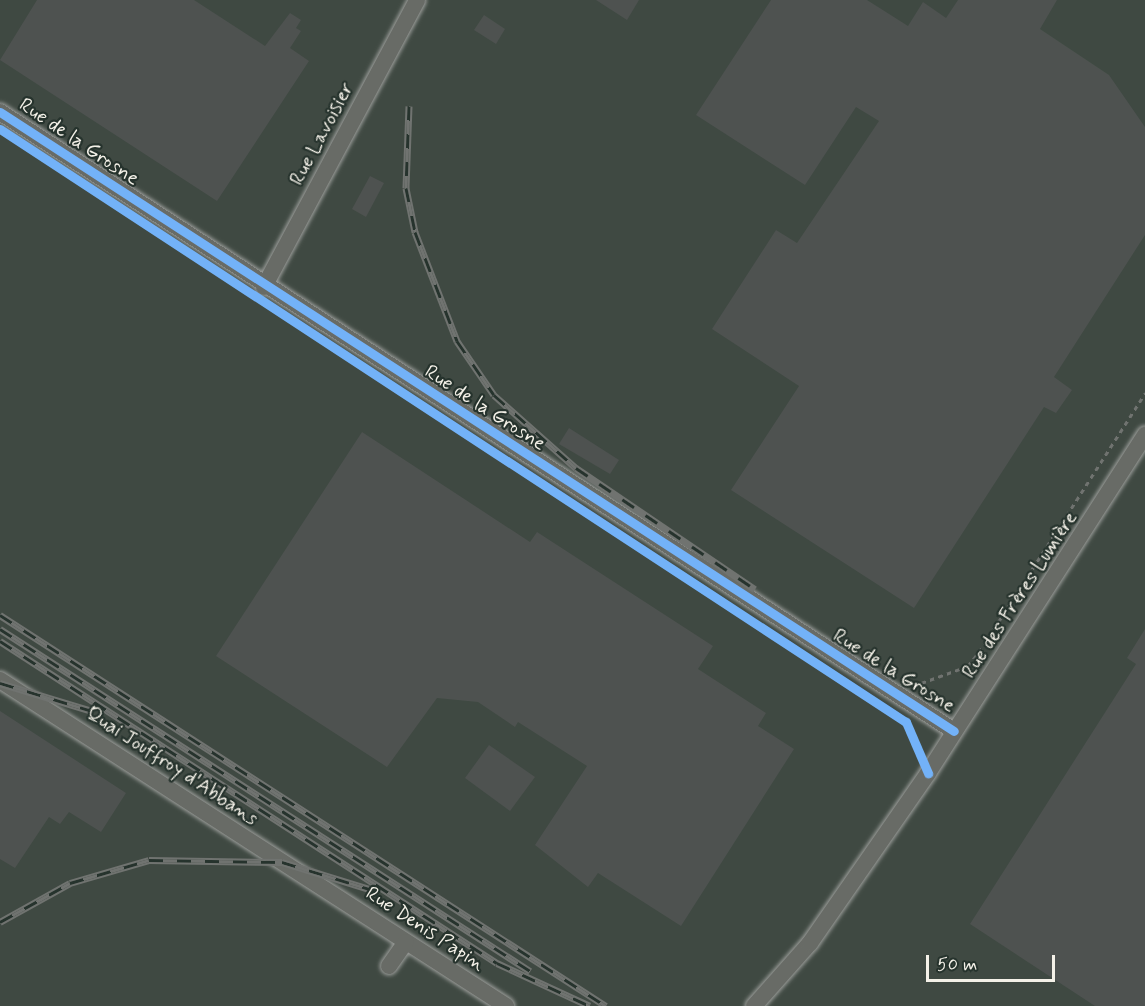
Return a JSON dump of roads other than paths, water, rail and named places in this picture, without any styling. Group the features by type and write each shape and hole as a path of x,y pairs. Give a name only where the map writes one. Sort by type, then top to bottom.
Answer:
{"street":[{"name":"Rue Lavoisier","path":"264,287 417,0"},
{"name":"Rue de la Grosne","path":"0,112 264,287 954,731"},
{"name":"Rue des Frères Lumière","path":"754,1006 810,943 954,731 1145,435"},
{"name":"Quai Jouffroy d'Abbans","path":"0,680 322,887"},
{"name":"Rue Denis Papin","path":"322,887 506,1006"},
{"path":"389,966 406,942"}],"railway":[{"path":"409,106 406,188 415,232 457,341 494,395 576,468 755,589"},
{"path":"0,615 606,1006"},
{"path":"0,629 530,971"},
{"path":"0,641 497,963 590,1006"},
{"path":"0,683 92,711"},
{"path":"0,922 70,883 149,860 282,862 369,889"}]}
